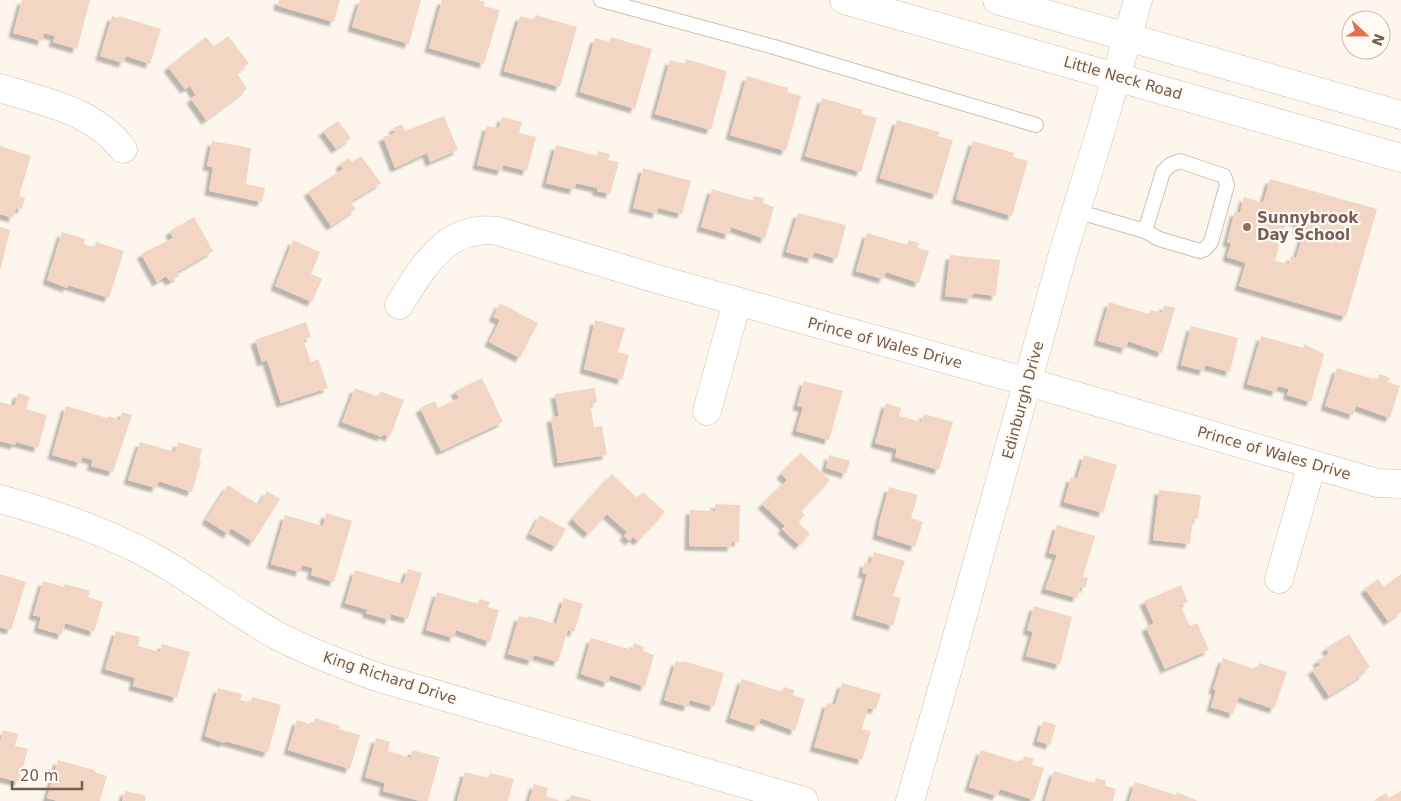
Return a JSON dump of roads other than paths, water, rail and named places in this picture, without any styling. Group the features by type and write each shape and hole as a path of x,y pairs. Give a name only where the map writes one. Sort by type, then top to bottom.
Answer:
{"street":[{"name":"Little Neck Road","path":"844,0 1401,158"},
{"path":"997,0 1401,115"},
{"name":"Edinburgh Drive","path":"910,801 1076,211 1138,0"},
{"path":"0,88 76,112 98,124 123,149"},
{"name":"Prince of Wales Drive","path":"399,305 418,275 436,253 452,239 469,231 498,231 738,302 1028,382 1377,483 1401,484"},
{"path":"707,411 738,302"},
{"path":"1278,579 1312,464"},
{"name":"King Richard Drive","path":"0,499 39,510 121,540 152,556 278,636 328,660 380,678 804,801"}],"lane":[{"path":"601,0 774,48 1036,125"},
{"path":"1076,211 1145,231 1159,239 1200,251 1206,249 1211,242 1227,185 1224,176 1180,161 1170,165 1163,172 1145,231"}],"place":[{"name":"Sunnybrook Day School","path":"1247,227"}]}
